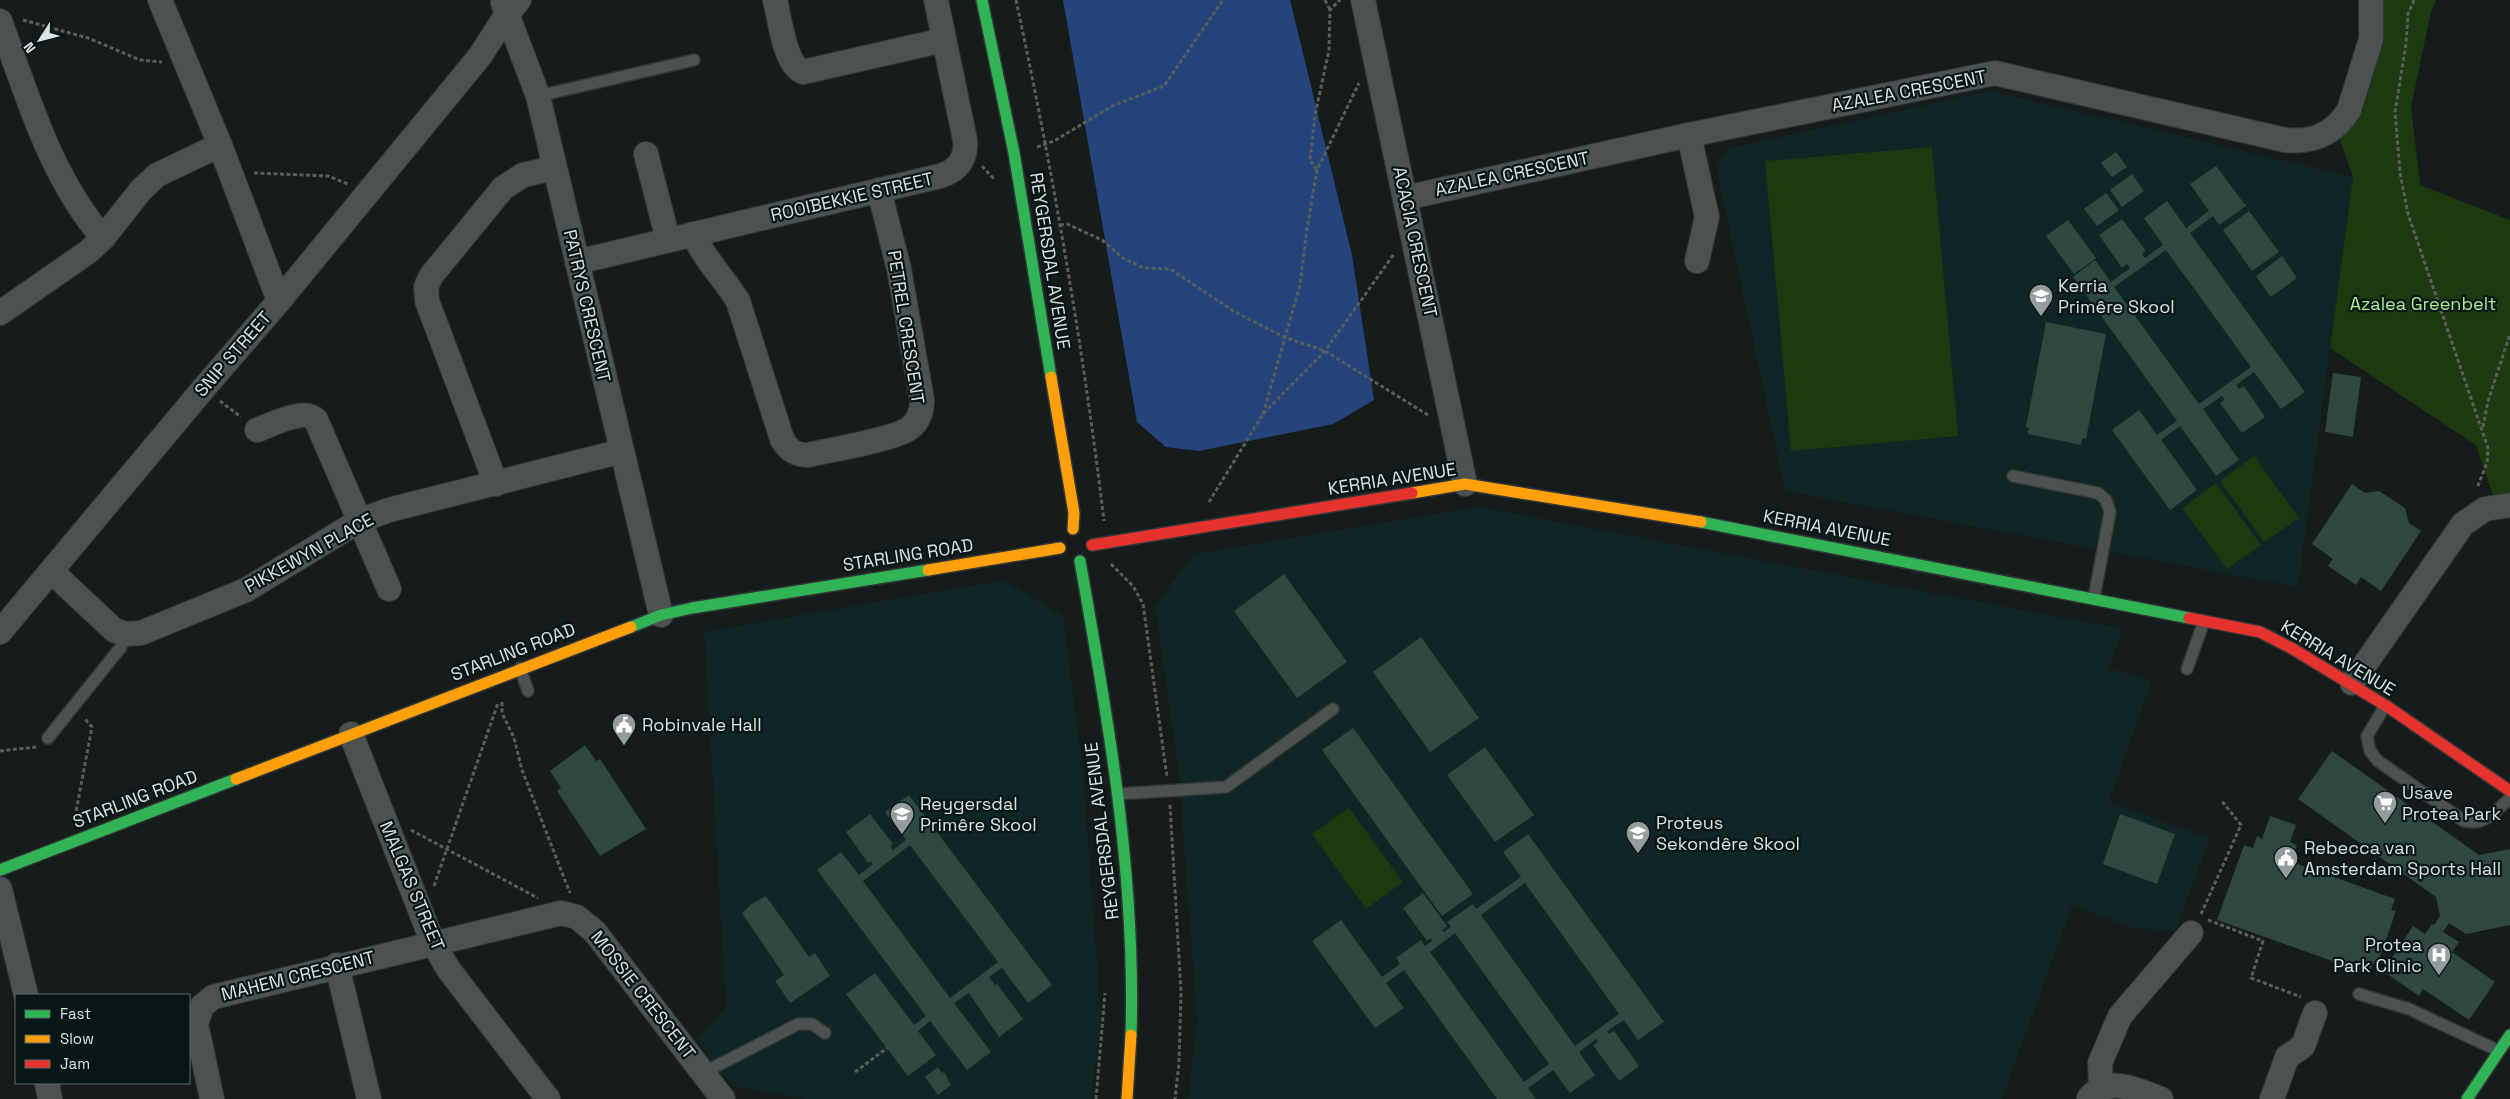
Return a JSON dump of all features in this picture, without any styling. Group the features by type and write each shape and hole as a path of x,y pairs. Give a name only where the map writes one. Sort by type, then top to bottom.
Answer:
{"street":[{"name":"SNIP STREET","path":"0,632 204,388 279,302 220,145 160,0"},
{"path":"775,0 789,59 795,68 803,72 944,40"},
{"name":"ROOIBEKKIE STREET","path":"577,262 949,174 956,168 965,154 965,140 936,0"},
{"name":"REYGERSDAL AVENUE","path":"982,0 1014,153 1074,513 1074,543 1118,794 1128,875 1131,934 1132,994 1127,1099"},
{"name":"ACACIA CRESCENT","path":"1363,0 1452,415 1465,484"},
{"name":"AZALEA CRESCENT","path":"1405,198 1689,135 1994,73 2285,140 2307,141 2328,133 2343,119 2349,110 2371,39 2371,0"},
{"path":"279,302 480,56 510,5"},
{"name":"PATRYS CRESCENT","path":"510,5 538,96 661,615"},
{"path":"7,20 42,134 58,172 82,213 103,238"},
{"path":"1689,135 1707,217 1697,261"},
{"path":"0,313 56,276 103,238 141,190 157,175 171,166 220,145"},
{"path":"646,154 668,240"},
{"path":"496,484 427,301 426,287 431,276 502,188 523,175 554,168"},
{"name":"PETREL CRESCENT","path":"693,234 699,247 727,283 738,302 782,439 788,448 797,454 808,455 904,432 915,424 922,408 899,269 879,190"},
{"path":"257,430 300,415 313,416 389,589"},
{"name":"PIKKEWYN PLACE","path":"125,634 141,633 246,590 359,521 389,510 622,451"},
{"name":"KERRIA AVENUE","path":"1074,543 1107,542 1465,484 1635,510 2204,619 2260,632 2296,649 2352,683 2510,792"},
{"path":"2352,683 2463,524 2478,512 2491,506 2510,505"},
{"name":"STARLING ROAD","path":"0,870 661,615 692,608 1074,543"},
{"path":"51,571 114,630 125,634"},
{"name":"MALGAS STREET","path":"350,734 433,943 449,970 548,1099"},
{"path":"0,889 26,994"},
{"path":"433,943 560,914"},
{"name":"MOSSIE CRESCENT","path":"560,914 584,921 595,932 723,1099"},
{"path":"2161,1099 2119,1085 2095,1094 2100,1063 2120,1016 2191,933"},
{"name":"MAHEM CRESCENT","path":"212,1099 196,1029 196,1018 202,1006 212,997 433,943"},
{"path":"337,965 369,1099"},
{"path":"2272,1099 2287,1057 2303,1046 2315,1012"},
{"path":"2467,1099 2510,1035"},
{"path":"46,1084 50,1099"}],"lane":[{"path":"538,96 694,60"},
{"path":"2013,476 2098,492 2106,500 2110,512 2094,598"},
{"path":"2187,669 2204,619"},
{"path":"48,738 121,648 125,634"},
{"path":"520,668 528,691"},
{"path":"2385,706 2367,736 2370,751 2378,761 2458,818 2470,822 2487,819 2510,798"},
{"path":"1118,794 1226,787 1333,710"},
{"path":"2359,994 2409,1009 2499,1051"},
{"path":"704,1073 798,1024 812,1024 826,1032"}],"path":[{"path":"1016,0 1046,144 1060,225 1080,344 1107,542 1112,566 1133,586 1143,604 1169,791 1181,992 1179,1064 1175,1099"},
{"path":"1014,153 1046,144 1114,105 1133,100 1164,86 1223,0"},
{"path":"1317,170 1310,160 1315,115 1329,50 1330,10 1325,0"},
{"path":"1330,10 1340,0"},
{"path":"2414,0 2408,14 2406,44 2395,112 2400,174 2408,214 2483,427 2488,448 2487,463 2475,499 2478,512"},
{"path":"7,20 80,36 140,60 172,64 185,60"},
{"path":"1262,414 1300,285 1317,170 1360,80 1378,68"},
{"path":"231,174 260,173 328,176 368,192"},
{"path":"1060,225 1067,224 1102,240 1123,258 1144,268 1170,269 1234,312 1284,337 1325,351 1427,415 1452,415"},
{"path":"1216,524 1208,503 1262,414 1325,351 1400,246 1413,233"},
{"path":"2483,427 2488,401 2510,334"},
{"path":"204,388 257,430"},
{"path":"389,831 402,826 423,835 447,850 536,895 560,914 573,900 522,770 514,738 502,713 502,694 447,850 431,893 417,901"},
{"path":"74,706 92,727 73,827 76,841"},
{"path":"0,751 35,747 48,738"},
{"path":"2221,800 2241,825 2200,917 2263,941 2251,978 2318,1004 2315,1012"},
{"path":"1096,1099 1105,992"},
{"path":"855,1072 887,1048"}],"shaded area":[{"name":"Kerria Primêre Skool","path":"1991,91 2353,177 2298,587 1785,491 1716,166 1729,148"},
{"name":"Proteus Sekondêre Skool","path":"1479,507 2123,629 2109,668 2152,680 2109,802 2210,838 2175,931 2133,928 2072,906 2002,1099 1188,1099 1197,1023 1179,774 1155,606 1193,554"},
{"name":"Reygersdal Primêre Skool","path":"1004,580 1063,616 1083,772 1101,1018 1091,1099 804,1099 732,1086 696,1039 726,1007 704,632"}],"green space":[{"name":"Azalea Greenbelt","path":"2377,0 2436,0 2431,12 2411,107 2420,185 2510,220 2510,494 2493,495 2476,445 2330,348 2353,177 2339,137 2352,124 2363,107 2380,14"},
{"path":"1932,147 1958,436 1791,451 1765,161"},
{"path":"2254,456 2299,518 2264,542 2220,481"},
{"path":"2216,483 2261,545 2227,569 2182,508"},
{"path":"1349,808 1403,882 1366,909 1312,834"}],"water":[{"path":"1063,0 1290,0 1352,255 1374,400 1333,424 1199,451 1166,447 1137,422"}],"building":[{"path":"2116,152 2127,167 2112,177 2101,163"},
{"path":"2216,166 2246,206 2219,225 2213,216 2190,233 2305,392 2281,409 2254,372 2236,385 2239,389 2244,386 2265,417 2242,433 2220,403 2225,400 2222,396 2203,409 2239,460 2216,476 2180,426 2161,440 2197,490 2170,510 2112,430 2139,410 2157,435 2177,421 2073,277 2095,260 2111,282 2130,268 2127,264 2122,268 2099,235 2122,219 2146,251 2142,254 2145,258 2163,245 2144,218 2167,201 2186,228 2209,211 2190,184","holes":["2166,250 2251,367 2199,404 2114,287"]},
{"path":"2132,174 2144,191 2122,207 2110,190"},
{"path":"2106,193 2119,210 2097,226 2084,209"},
{"path":"2249,211 2279,252 2252,271 2223,230"},
{"path":"2068,220 2096,258 2074,274 2046,236"},
{"path":"2282,256 2297,278 2271,297 2256,276"},
{"path":"2046,322 2106,334 2086,439 2082,438 2081,445 2028,434 2029,428 2026,427"},
{"path":"2333,373 2361,377 2353,437 2325,432"},
{"path":"2352,484 2365,493 2379,491 2405,508 2409,523 2421,531 2381,591 2361,577 2356,585 2328,566 2333,559 2312,544"},
{"path":"1284,574 1347,662 1297,698 1234,611"},
{"path":"1421,637 1479,718 1430,752 1373,672"},
{"path":"1353,728 1473,894 1442,916 1322,750"},
{"path":"585,745 596,761 600,759 646,829 600,856 557,791 561,788 550,771"},
{"path":"1485,747 1534,815 1495,842 1447,775"},
{"name":"Usave Protea Park","path":"2332,751 2479,855 2510,849 2510,925 2466,934 2449,923 2443,932 2459,942 2452,952 2495,982 2469,1020 2423,989 2419,996 2383,971 2413,926 2425,934 2432,924 2434,925 2440,916 2436,897 2298,799"},
{"path":"909,795 1052,985 1028,1003 1002,968 989,977 995,985 997,984 1023,1019 999,1037 969,993 954,1003 991,1052 967,1070 930,1021 918,1031 936,1055 908,1076 846,994 875,973 914,1025 926,1016 817,870 841,852 859,875 873,864 871,861 868,863 846,832 870,814 893,844 890,846 893,850 906,840 885,812","holes":["910,845 998,962 950,998 863,881"]},
{"path":"2120,814 2175,834 2157,884 2103,864"},
{"name":"Rebecca van Amsterdam Sports Hall","path":"2270,816 2296,825 2290,842 2297,845 2293,855 2286,853 2284,859 2395,899 2391,910 2396,911 2377,965 2373,963 2369,974 2217,920 2244,845 2253,848 2257,836 2262,839"},
{"path":"1528,834 1664,1022 1638,1040 1624,1020 1607,1031 1609,1034 1614,1031 1639,1066 1619,1081 1593,1045 1598,1042 1596,1039 1579,1052 1595,1075 1570,1093 1553,1070 1528,1088 1536,1099 1497,1099 1404,970 1386,983 1404,1008 1375,1028 1312,941 1341,920 1382,977 1400,964 1396,958 1421,940 1425,946 1432,941 1431,938 1427,941 1403,908 1423,893 1447,926 1442,930 1444,932 1451,927 1447,922 1473,904 1476,909 1521,877 1503,852","holes":["1525,883 1619,1014 1575,1046 1481,915","1455,933 1549,1064 1524,1082 1430,952"]},
{"path":"766,896 809,957 815,953 830,976 790,1003 775,981 784,975 742,913 753,903"},
{"path":"938,1067 942,1073 944,1072 951,1085 938,1095 925,1077"}],"traffic: fast":[{"path":"982,0 1014,153 1051,377"},
{"path":"1701,522 2189,618"},
{"path":"1080,561 1118,797 1129,916 1131,1035"},
{"path":"631,627 661,615 692,608 928,570"},
{"path":"0,870 236,779"},
{"path":"2467,1099 2510,1035"}],"traffic: slow":[{"path":"1051,377 1074,513 1073,529"},
{"path":"1412,493 1465,484 1701,522"},
{"path":"928,570 1060,548"},
{"path":"236,779 631,627"},
{"path":"1127,1099 1131,1035"}],"traffic: jam":[{"path":"1092,545 1412,493"},
{"path":"2189,618 2260,632 2293,649 2388,707 2510,791"}],"place":[{"name":"Kerria Primêre Skool","path":"2041,317"},
{"name":"Robinvale Hall","path":"624,746"},
{"name":"Usave Protea Park","path":"2385,824"},
{"name":"Reygersdal Primêre Skool","path":"902,835"},
{"name":"Proteus Sekondêre Skool","path":"1638,854"},
{"name":"Rebecca van Amsterdam Sports Hall","path":"2286,879"},
{"name":"Protea Park Clinic","path":"2439,976"}]}
